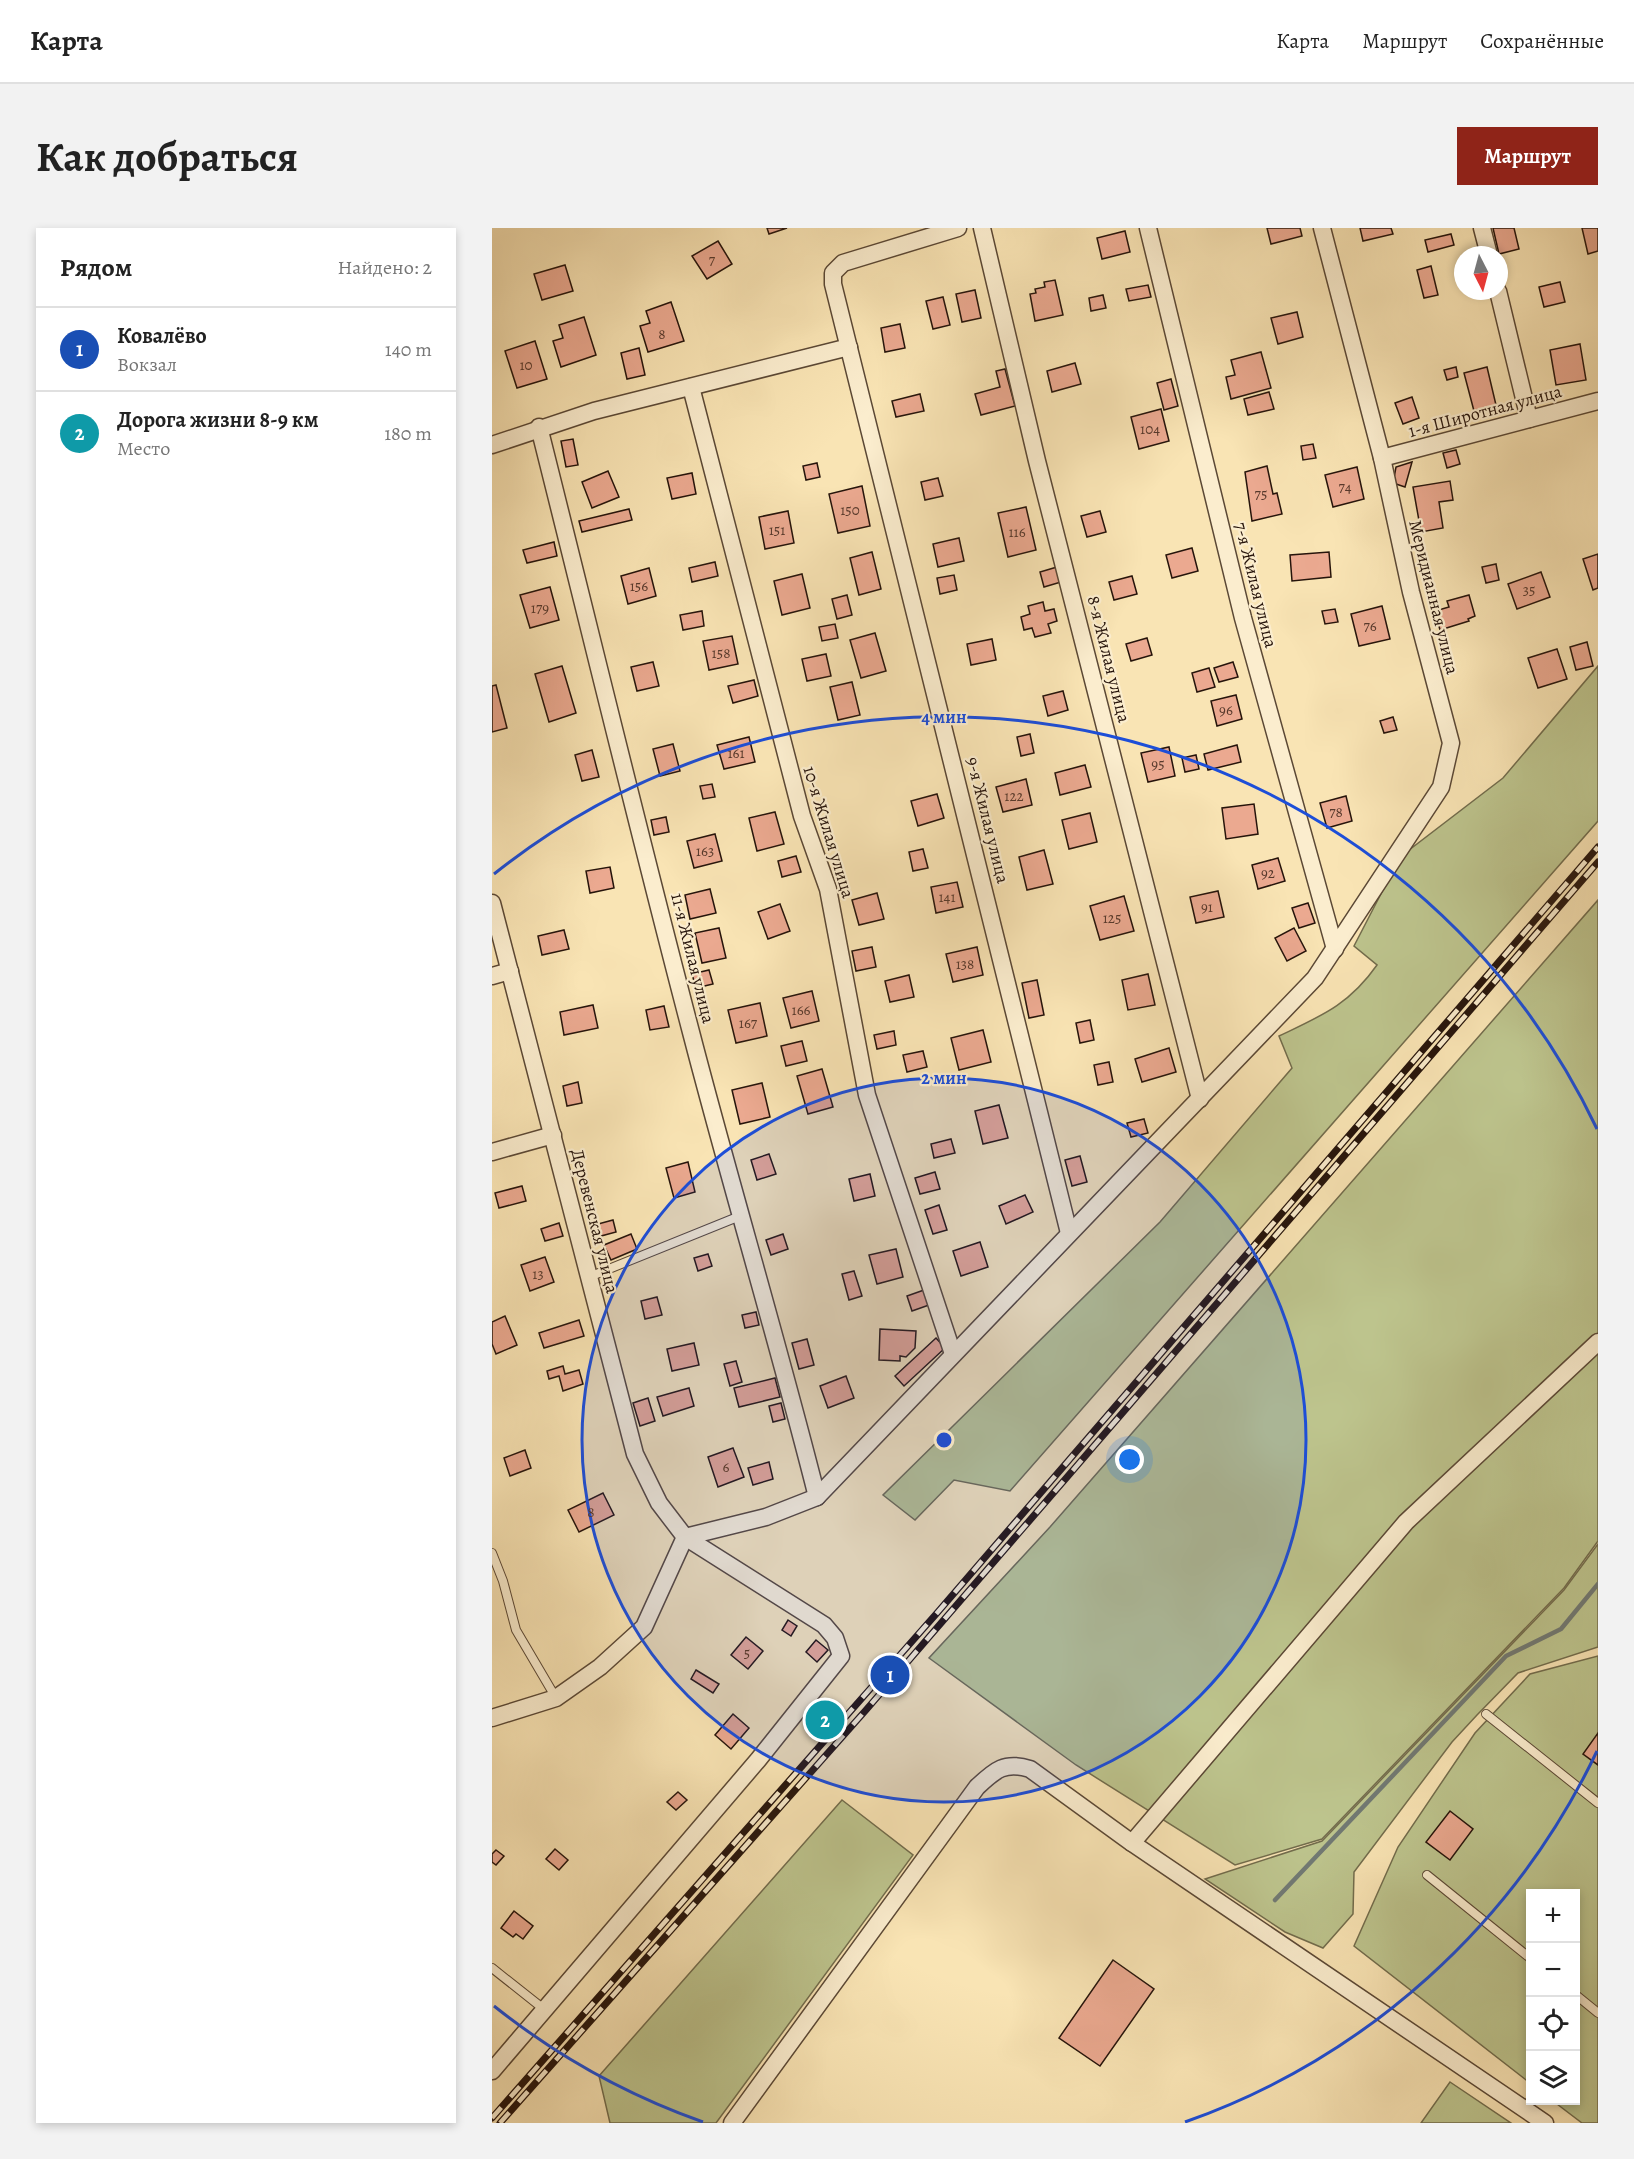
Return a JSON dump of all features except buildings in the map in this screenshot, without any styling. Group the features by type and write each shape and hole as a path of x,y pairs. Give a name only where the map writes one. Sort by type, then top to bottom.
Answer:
{"street":[{"name":"9-я Жилая улица","path":"958,228 843,263 833,273 833,284 1069,1233"},
{"name":"8-я Жилая улица","path":"982,228 1037,461 1200,1099"},
{"name":"7-я Жилая улица","path":"1148,228 1243,618 1335,949"},
{"name":"Меридианная улица","path":"817,1497 1315,978 1441,788 1450,743 1411,592 1382,458 1322,228"},
{"path":"1482,228 1487,246"},
{"path":"1500,300 1529,419"},
{"path":"492,445 539,428 849,347"},
{"name":"10-я Жилая улица","path":"691,387 802,816 828,889 867,1095 953,1354"},
{"name":"1-я Широтная улица","path":"1382,458 1598,401"},
{"name":"11-я Жилая улица","path":"539,428 691,1034 778,1344 817,1497"},
{"name":"Деревенская улица","path":"492,903 635,1454 659,1503 685,1537"},
{"path":"492,976 510,971"},
{"path":"492,1152 553,1135"},
{"path":"1132,1842 1406,1522 1598,1342"},
{"path":"685,1537 766,1517 817,1497"},
{"path":"492,1718 556,1698 600,1667 644,1627 665,1586 685,1537"},
{"path":"492,2072 758,1760 841,1656 834,1638 824,1625 685,1537"},
{"path":"732,2123 977,1787 1002,1766 1016,1765 1030,1769 1132,1842 1545,2123"}],"lane":[{"path":"589,1277 741,1216"},
{"path":"492,1553 503,1581 516,1630 556,1698"},
{"path":"1486,1714 1598,1803"},
{"path":"1427,1875 1526,1955"},
{"path":"492,1968 545,2010"},
{"path":"1578,1997 1598,2013"}],"green space":[{"path":"1598,666 1598,821 1010,1491 954,1480 915,1520 883,1495 1160,1222 1292,1068 1279,1036 1345,1000 1377,965 1354,946 1400,857 1503,778"},
{"path":"1598,900 1598,1541 1564,1588 1322,1839 1235,1865 1076,1765 929,1658 1050,1527"},
{"path":"1598,1544 1598,1647 1518,1673 1452,1742 1354,1872 1353,1914 1323,1948 1285,1932 1205,1879 1322,1841 1564,1590"},
{"path":"1598,1656 1598,2123 1582,2123 1558,2105 1580,2105 1580,1889 1526,1889 1526,2080 1354,1946 1398,1847 1475,1733 1530,1674"},
{"path":"842,1800 913,1855 716,2123 610,2123 599,2076"},
{"path":"1450,2082 1511,2123 1421,2123"}],"waterway":[{"path":"1275,1900 1506,1656 1561,1629 1598,1584"}],"railway":[{"path":"492,2118 937,1613 1598,847"},
{"path":"500,2123 866,1710 1598,862"}],"place":[{"name":"Ковалёво","path":"890,1675"},
{"name":"Дорога жизни 8-9 км","path":"825,1720"}]}
